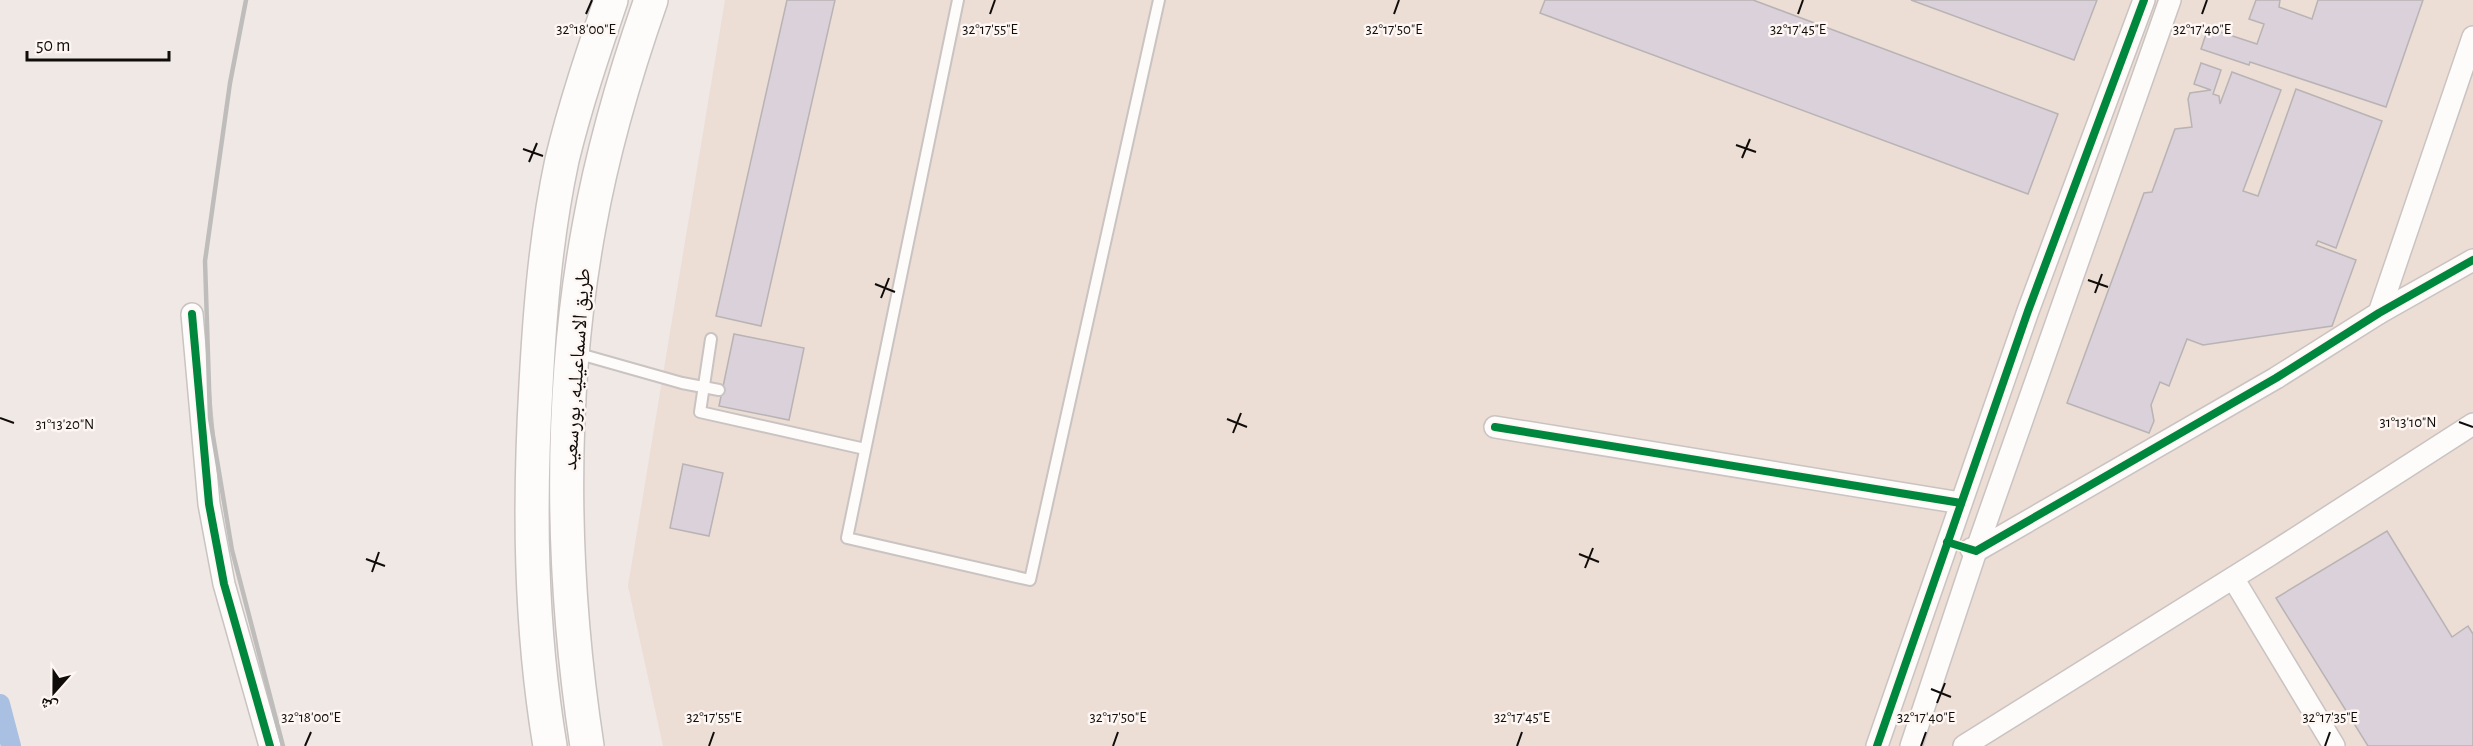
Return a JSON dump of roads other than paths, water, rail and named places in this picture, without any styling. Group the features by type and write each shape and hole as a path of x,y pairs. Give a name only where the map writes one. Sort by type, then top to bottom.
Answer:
{"highway":[{"name":"طريق الاسماعيليه, بورسعيد","path":"550,746 536,638 531,543 532,446 541,286 563,159 579,99 611,0"},
{"name":"طريق الاسماعيليه, بورسعيد","path":"587,746 574,639 570,567 568,459 573,352 584,259 601,167 616,107 651,0"}],"street":[{"path":"1877,746 2028,311 2144,0"},
{"path":"1911,746 1976,551 2170,0"},
{"path":"2379,313 2473,37"},
{"path":"1947,542 1976,551 2276,378 2379,313 2473,260"},
{"path":"192,314 209,504 224,584 270,746"},
{"path":"1964,746 2472,426"},
{"path":"1495,427 1961,503"},
{"path":"2233,578 2334,746"}],"lane":[{"path":"958,0 847,538 1030,580 1159,0"},
{"path":"711,339 700,412 865,449"},
{"path":"573,352 719,390"}],"waterway":[{"path":"0,704 11,746"}],"railway":[{"path":"246,0 230,83 205,261 210,418 232,550 283,746"}]}
